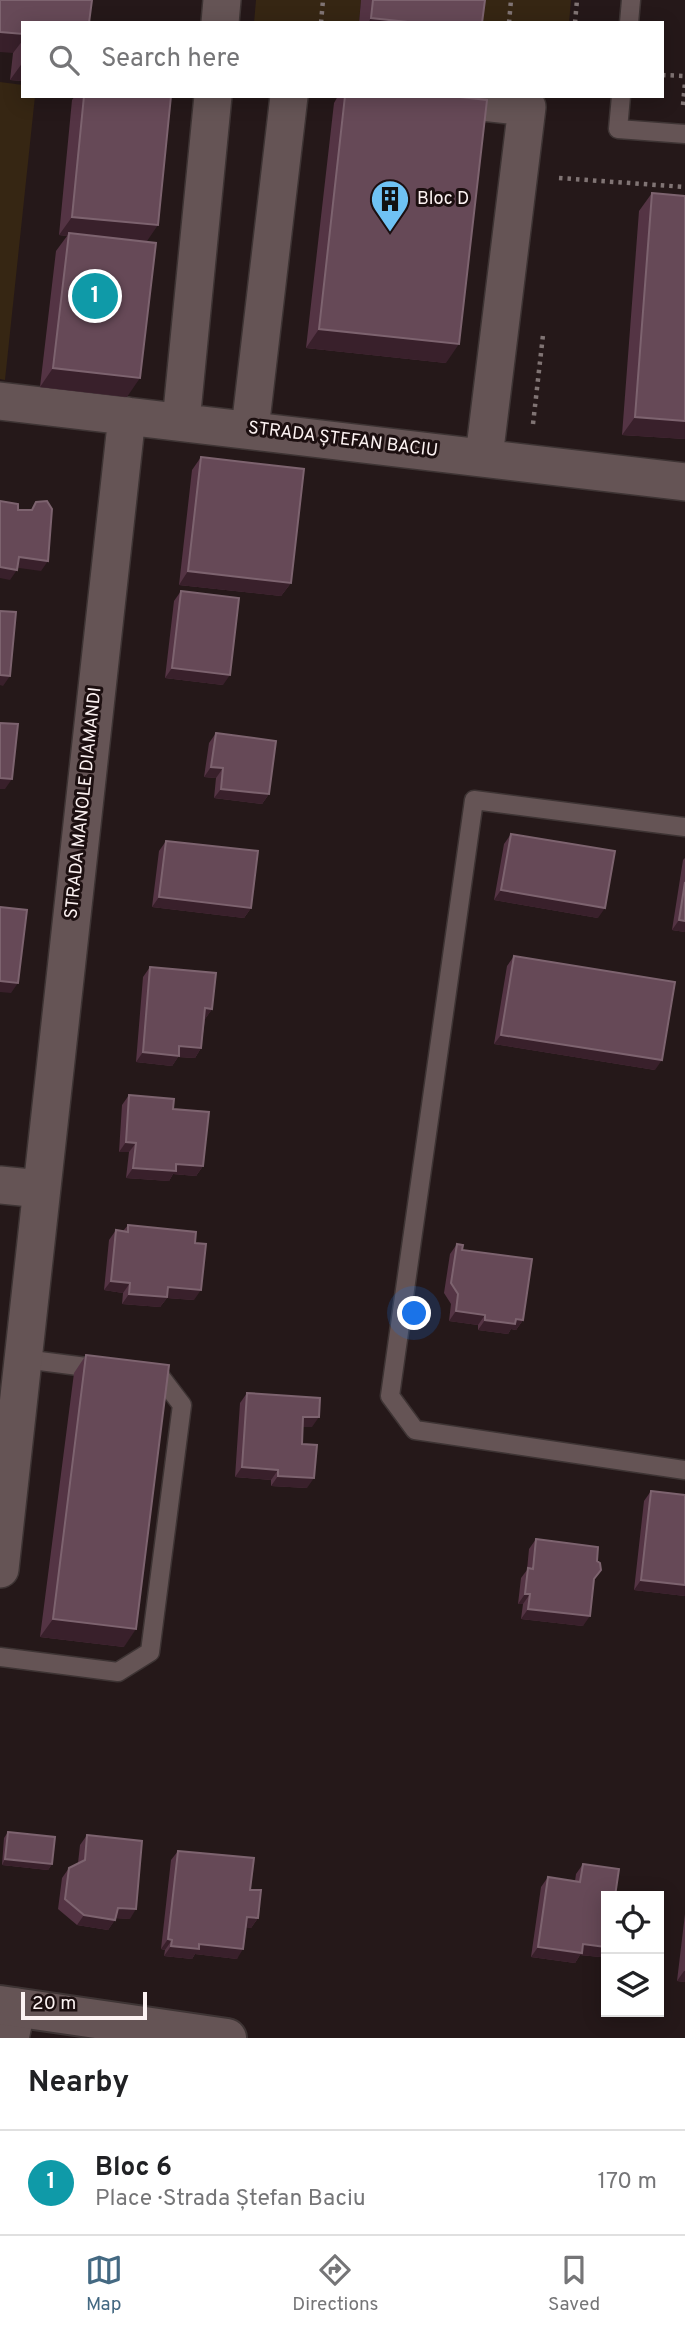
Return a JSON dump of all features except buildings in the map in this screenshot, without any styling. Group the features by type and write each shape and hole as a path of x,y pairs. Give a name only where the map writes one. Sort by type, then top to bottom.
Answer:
{"street":[{"path":"220,21 222,0"},
{"path":"181,422 213,98"},
{"path":"250,429 289,98"},
{"path":"446,98 527,107 484,457"},
{"name":"STRADA ȘTEFAN BACIU","path":"0,401 685,482"},
{"name":"STRADA MANOLE DIAMANDI","path":"0,1569 127,416"},
{"path":"0,1185 41,1189"},
{"path":"9,2017 227,2038"}],"lane":[{"path":"629,21 631,0"},
{"path":"621,98 618,129 685,134"},
{"path":"685,827 474,800 390,1396 415,1430 685,1470"},
{"path":"0,1657 118,1672 150,1652 182,1405 160,1376 23,1359"}],"path":[{"path":"321,21 323,0"},
{"path":"509,21 511,0"},
{"path":"575,21 577,0"},
{"path":"664,75 685,76"},
{"path":"559,178 685,187"}],"shaded area":[{"path":"256,0 361,0 359,21 254,21"},
{"path":"474,0 571,0 569,21 472,21"},
{"path":"0,82 21,85 21,98 35,98 5,380 0,379"}],"place":[{"name":"Bloc D","path":"390,233"},
{"name":"Bloc 6","path":"95,296"}]}
